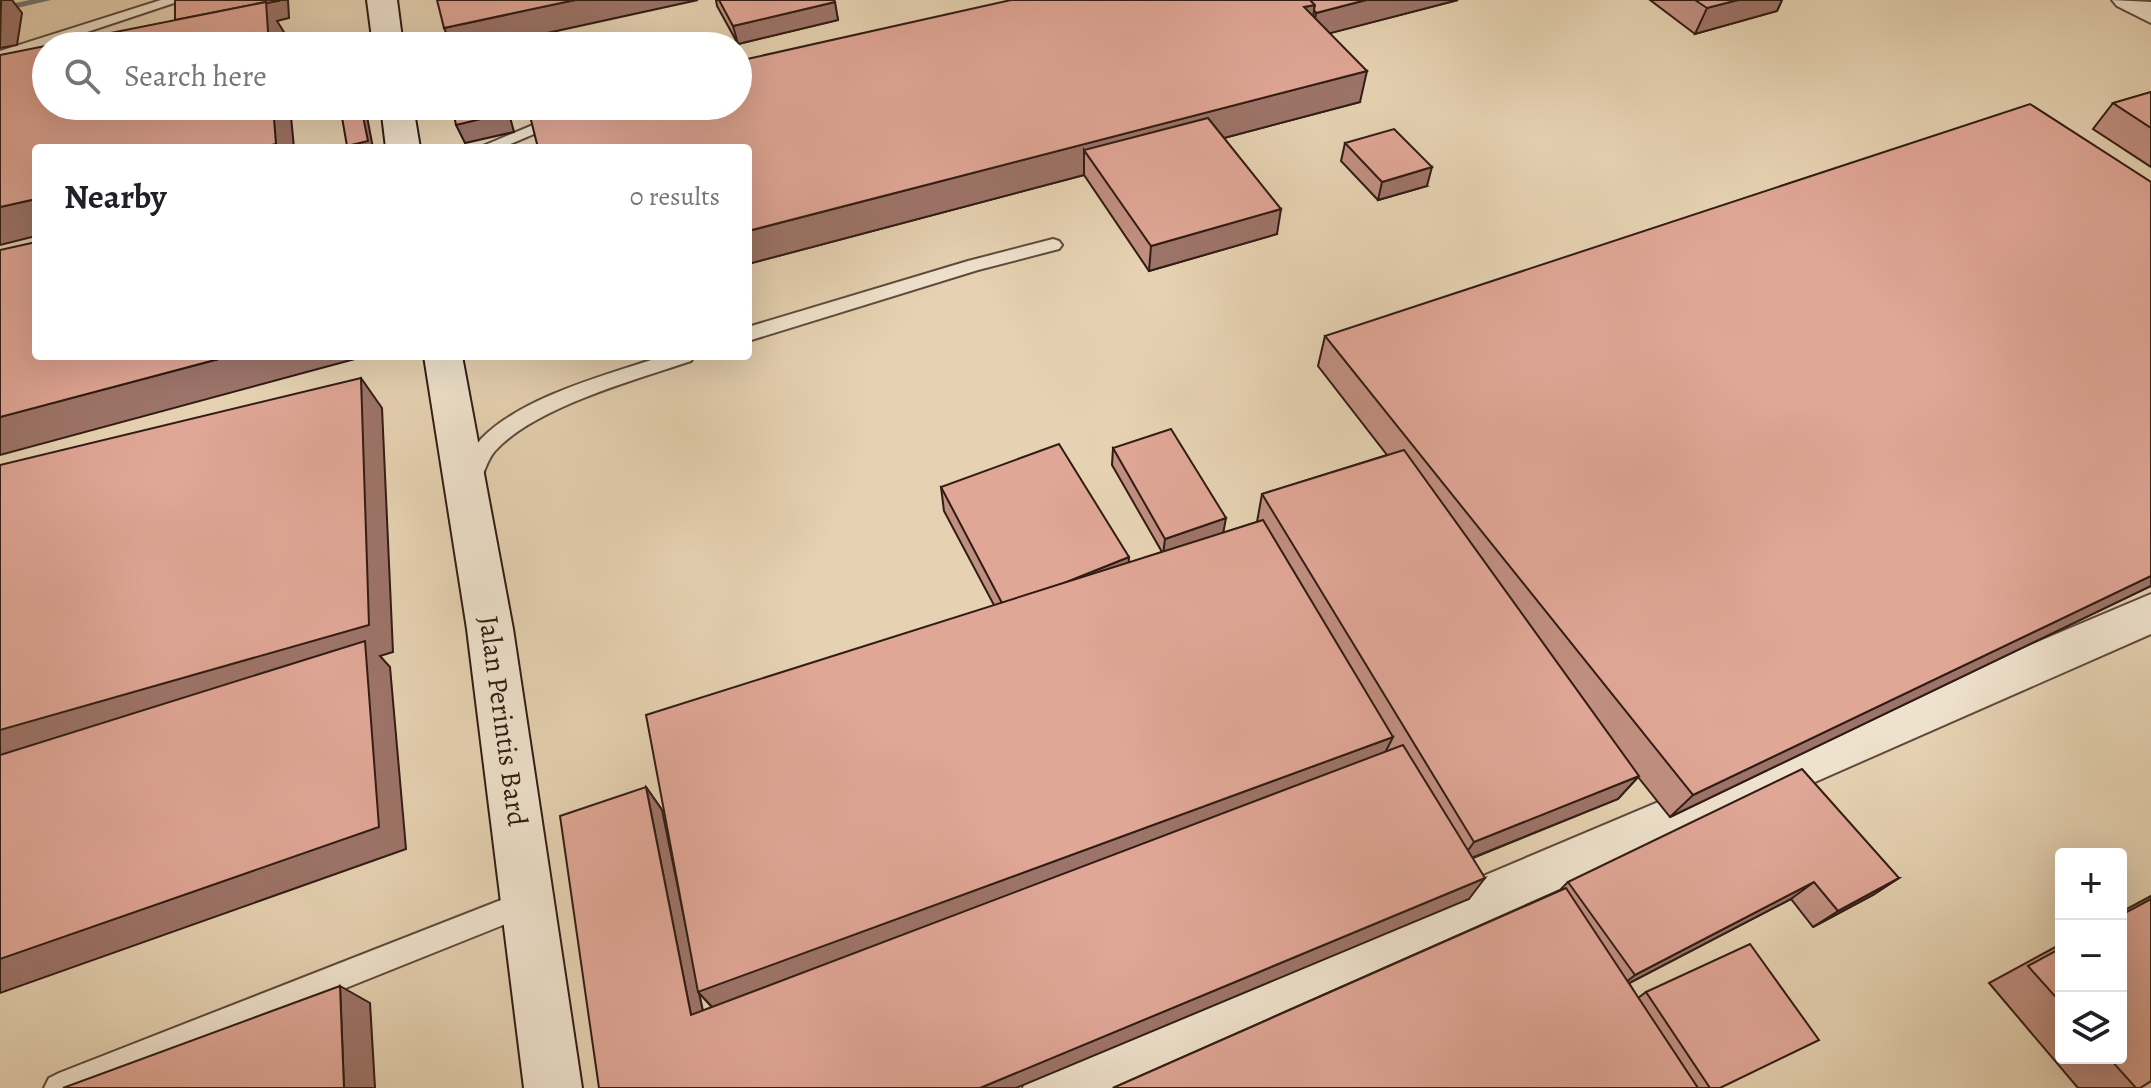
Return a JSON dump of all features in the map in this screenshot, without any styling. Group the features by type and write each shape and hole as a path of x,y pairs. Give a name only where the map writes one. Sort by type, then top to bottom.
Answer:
{"street":[{"path":"382,0 386,32"},
{"path":"2127,0 2151,14"},
{"path":"399,120 402,144"},
{"name":"Jalan Perintis Bard","path":"444,360 468,486 553,1088"},
{"path":"1052,1088 2151,613"}],"lane":[{"path":"75,32 176,0"},
{"path":"0,56 32,46"},
{"path":"496,144 557,120"},
{"path":"752,333 974,265 1053,245"},
{"path":"468,486 487,446 523,421 583,393 673,360"},
{"path":"59,1088 529,902"}],"building":[{"path":"175,0 279,0 279,1 175,20"},
{"path":"437,0 575,0 444,28"},
{"path":"719,0 834,0 835,2 733,26"},
{"path":"1011,0 1310,0 1315,5 1304,7 1367,71 752,230 752,144 537,144 531,120 752,120 752,58"},
{"path":"1310,0 1366,0 1316,13 1315,5"},
{"path":"1695,0 1738,0 1707,8"},
{"path":"266,2 268,32 115,32"},
{"path":"32,49 32,120 274,120 276,144 32,144 32,200 0,207 0,55"},
{"path":"2151,92 2151,128 2113,103"},
{"path":"2030,104 2151,182 2151,576 1693,795 1325,336"},
{"path":"1208,118 1281,209 1151,246 1084,150"},
{"path":"342,120 364,120 368,141 347,144"},
{"path":"455,120 477,120 456,125"},
{"path":"1394,129 1432,167 1382,182 1345,143"},
{"path":"32,243 32,360 215,360 0,417 0,250"},
{"path":"361,378 369,625 0,730 0,465"},
{"path":"1171,429 1226,518 1165,539 1113,448"},
{"path":"1059,444 1129,557 1002,603 941,487"},
{"path":"1404,450 1639,776 1474,842 1262,494"},
{"path":"1263,520 1393,737 698,992 646,715"},
{"path":"365,641 379,827 0,959 0,755"},
{"path":"1403,745 1485,878 980,1088 599,1088 560,816 646,787 691,1015"},
{"path":"1802,769 1899,878 1838,911 1814,882 1635,975 1568,882"},
{"path":"1566,888 1698,1088 1113,1088"},
{"path":"2151,899 2151,1081 2140,1088 2136,1088 2114,1064 2127,1064 2127,912"},
{"path":"1750,944 1819,1040 1720,1088 1710,1088 1646,992"},
{"path":"2055,951 2055,996 2028,966"},
{"path":"340,986 344,1088 63,1088"}],"waterway":[{"path":"0,9 46,0"}]}
